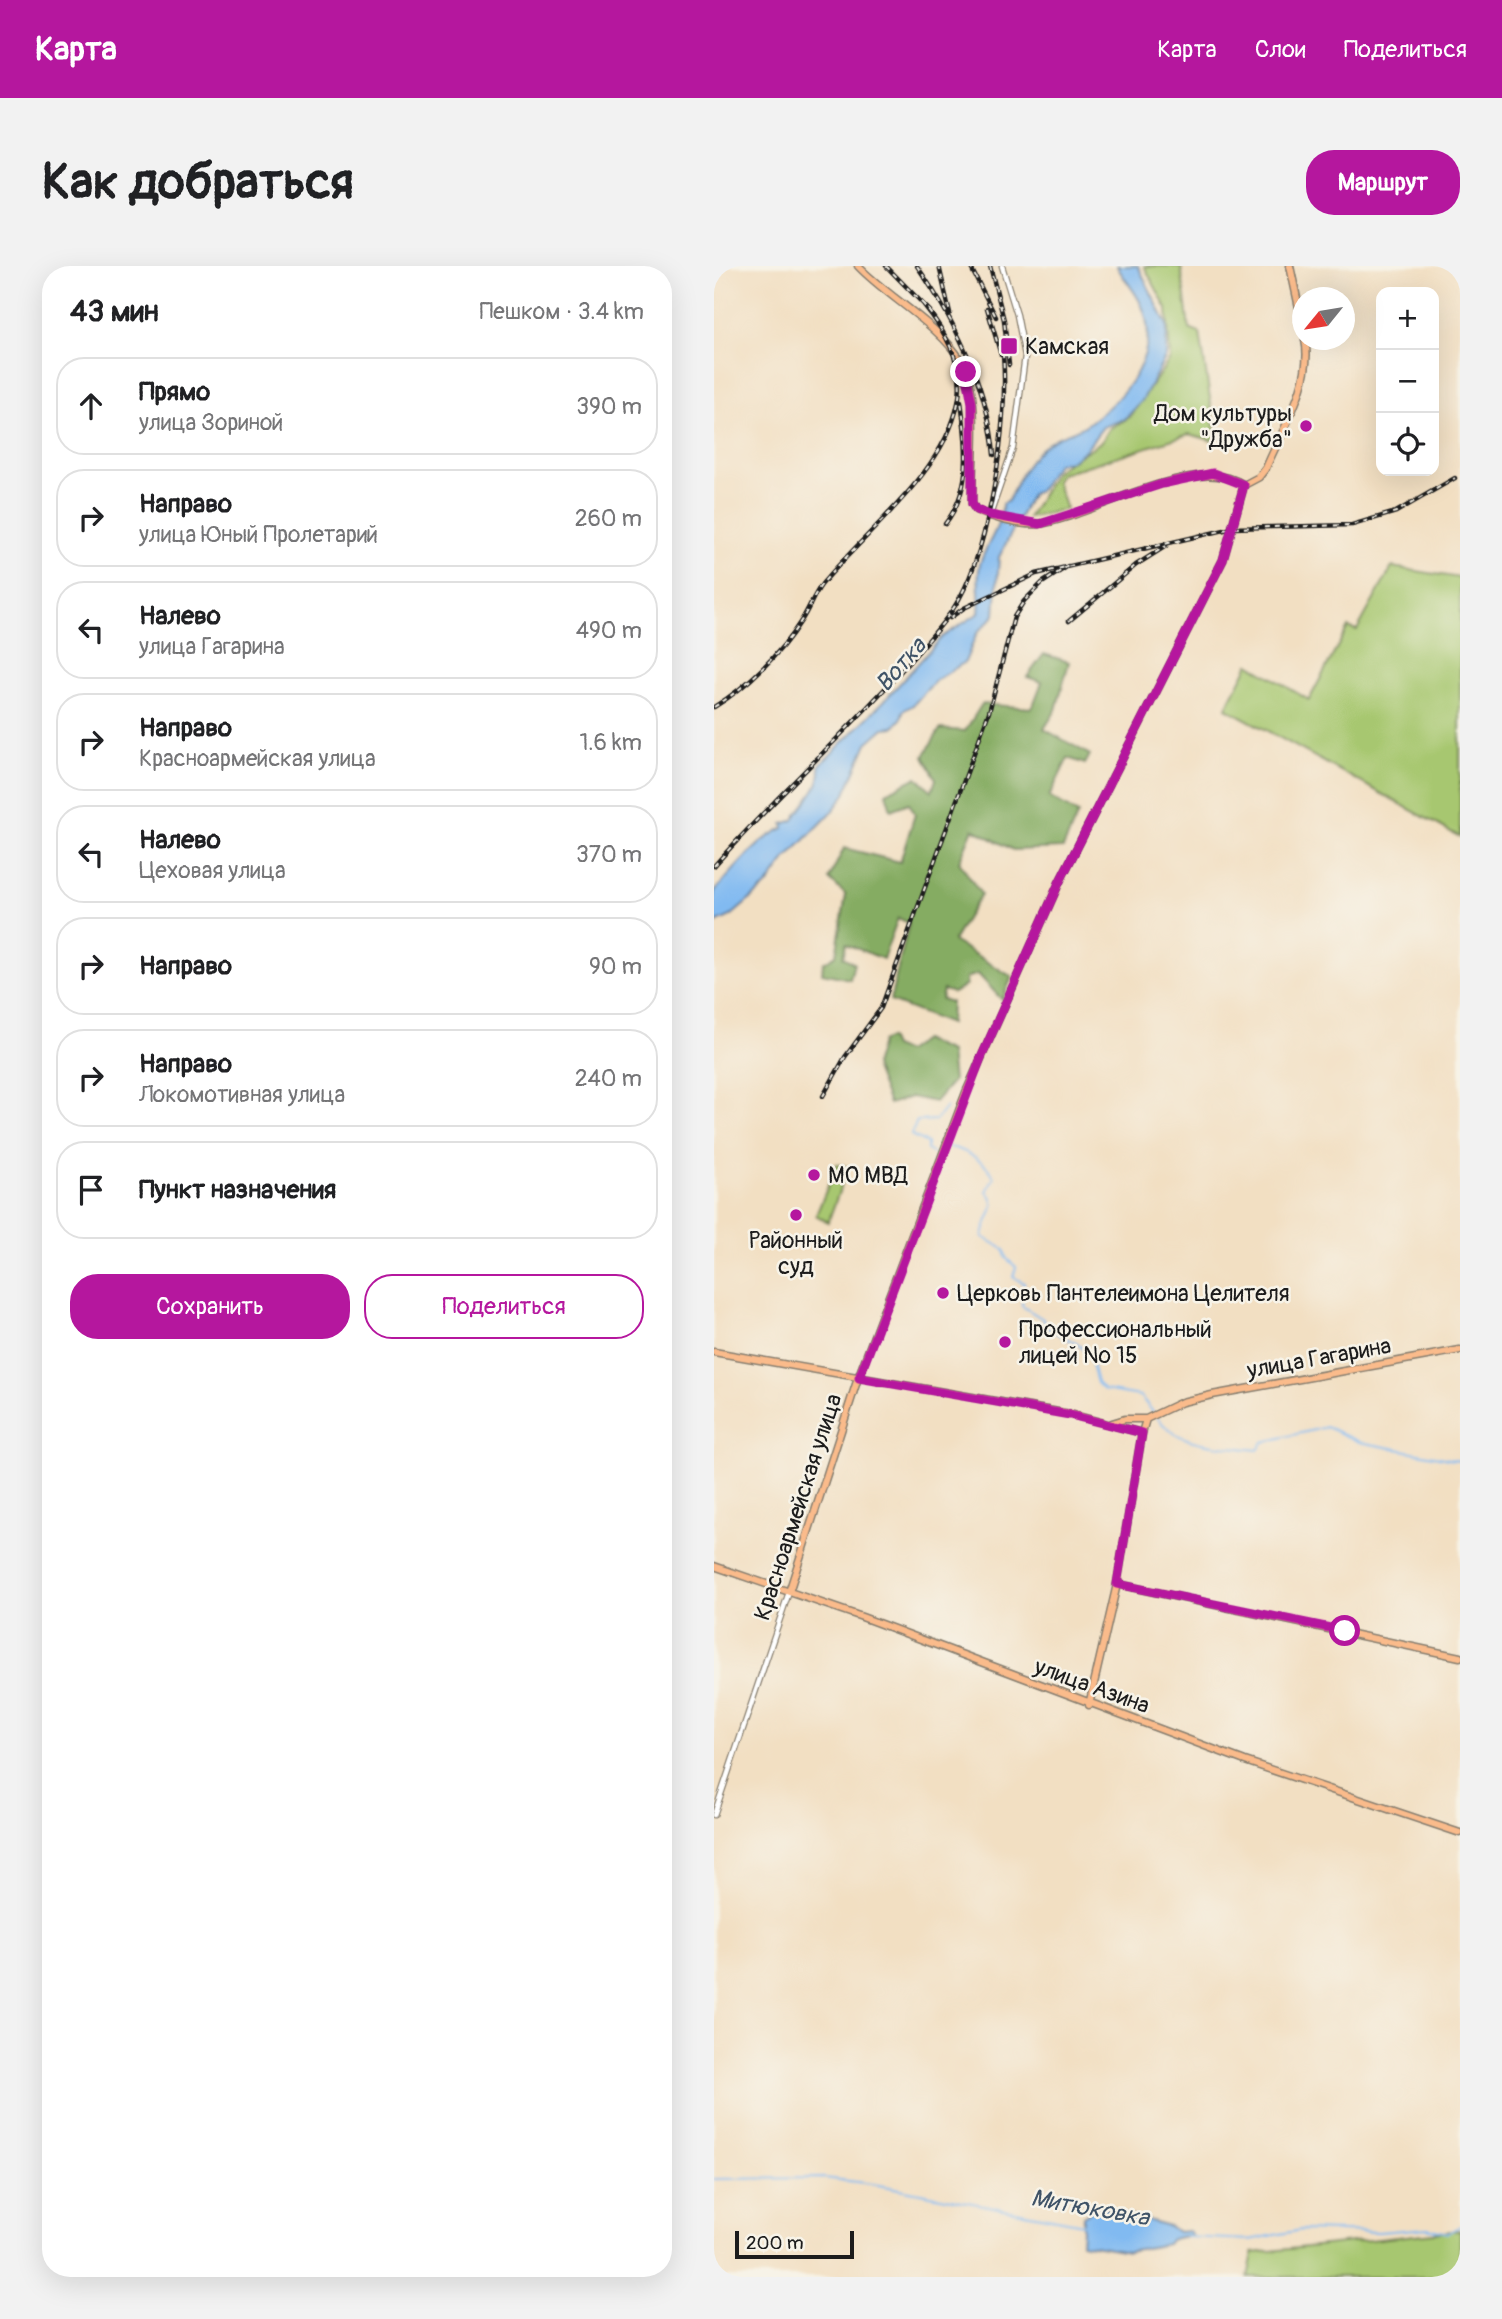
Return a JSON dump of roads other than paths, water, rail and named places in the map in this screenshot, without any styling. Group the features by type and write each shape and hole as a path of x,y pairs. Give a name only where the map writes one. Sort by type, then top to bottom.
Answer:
{"main road":[{"path":"858,266 915,315 961,362 972,403 972,504 976,510 992,516 1040,524 1162,484 1213,473 1244,485 1259,477 1266,468 1300,387 1309,356 1308,350"},
{"path":"1290,266 1294,287"},
{"name":"Красноармейская улица","path":"789,1592 859,1378 981,1058 1059,883 1223,560 1244,485"},
{"name":"улица Гагарина","path":"1112,1423 1125,1419 1146,1419 1182,1402 1212,1395 1460,1350"},
{"path":"714,1352 1112,1423 1142,1433"},
{"path":"1089,1705 1117,1584 1146,1419"},
{"name":"улица Азина","path":"714,1566 1089,1705 1460,1833"},
{"path":"1117,1584 1460,1657"}],"street":[{"path":"992,516 1013,448 1025,356 1017,315 1002,266"},
{"name":"Красноармейская улица","path":"714,1815 789,1592"}],"water":[{"path":"1117,266 1138,266 1167,325 1166,356 1142,401 1125,419 1103,427 1086,449 1071,461 1057,464 1040,490 1031,495 999,557 995,615 977,633 965,662 935,681 913,705 903,711 901,719 894,727 884,728 867,743 845,794 832,812 787,858 767,885 731,916 714,924 714,892 756,847 784,828 783,824 794,820 816,787 819,766 884,701 942,637 979,613 980,564 1000,519 1002,504 1008,501 1033,456 1051,441 1084,426 1103,412 1116,400 1137,372 1144,357 1147,324 1142,306"},
{"path":"1098,2207 1169,2226 1177,2232 1189,2231 1191,2235 1171,2239 1167,2244 1128,2251 1081,2243 1083,2216"}],"waterway":[{"path":"941,1152 937,1156 927,1150 927,1143 911,1135 917,1121 936,1120 946,1107"},
{"path":"948,1147 975,1157 987,1167 994,1178 987,1191 993,1207 983,1237 1004,1249 1006,1258 1016,1267 1013,1277 1024,1283 1022,1306 1043,1319 1048,1328 1079,1345 1090,1357 1097,1383 1104,1390 1140,1396 1153,1412"},
{"path":"1157,1417 1177,1435 1216,1446 1258,1450 1263,1442 1327,1427 1360,1442 1460,1461"},
{"name":"Митюковка","path":"714,2179 824,2178 873,2184 1083,2224"},
{"name":"Митюковка","path":"1186,2237 1249,2240 1301,2230 1379,2232 1427,2228 1448,2233 1460,2226"}],"railway":[{"path":"886,266 930,311"},
{"path":"917,266 944,309 968,356 985,405 994,455"},
{"path":"939,266 950,313"},
{"path":"970,266 996,317"},
{"path":"990,266 1004,320 1009,365"},
{"path":"714,707 750,680 783,646 822,584 920,477 950,429 958,403 959,376 952,350 924,305"},
{"path":"987,308 1001,355"},
{"path":"714,866 891,682 953,609 966,585 987,522 1000,450 1003,355"},
{"path":"945,524 954,510 964,481 966,449 961,401"},
{"path":"950,618 964,608 1036,574 1233,528 1352,525 1396,512 1455,478"},
{"path":"1069,621 1136,565 1166,546"},
{"path":"823,1096 845,1057 881,1008 989,712 1014,617 1024,601 1042,583 1068,566"}],"place":[{"name":"Камская","path":"1009,346"},
{"name":"Дом культуры \"Дружба\"","path":"1306,426"},
{"name":"МО МВД","path":"814,1175"},
{"name":"Районный суд","path":"796,1215"},
{"name":"Церковь Пантелеимона Целителя","path":"943,1293"},
{"name":"Профессиональный лицей № 15","path":"1005,1342"}],"water label":[{"name":"Вотка","path":"901,665"}]}
